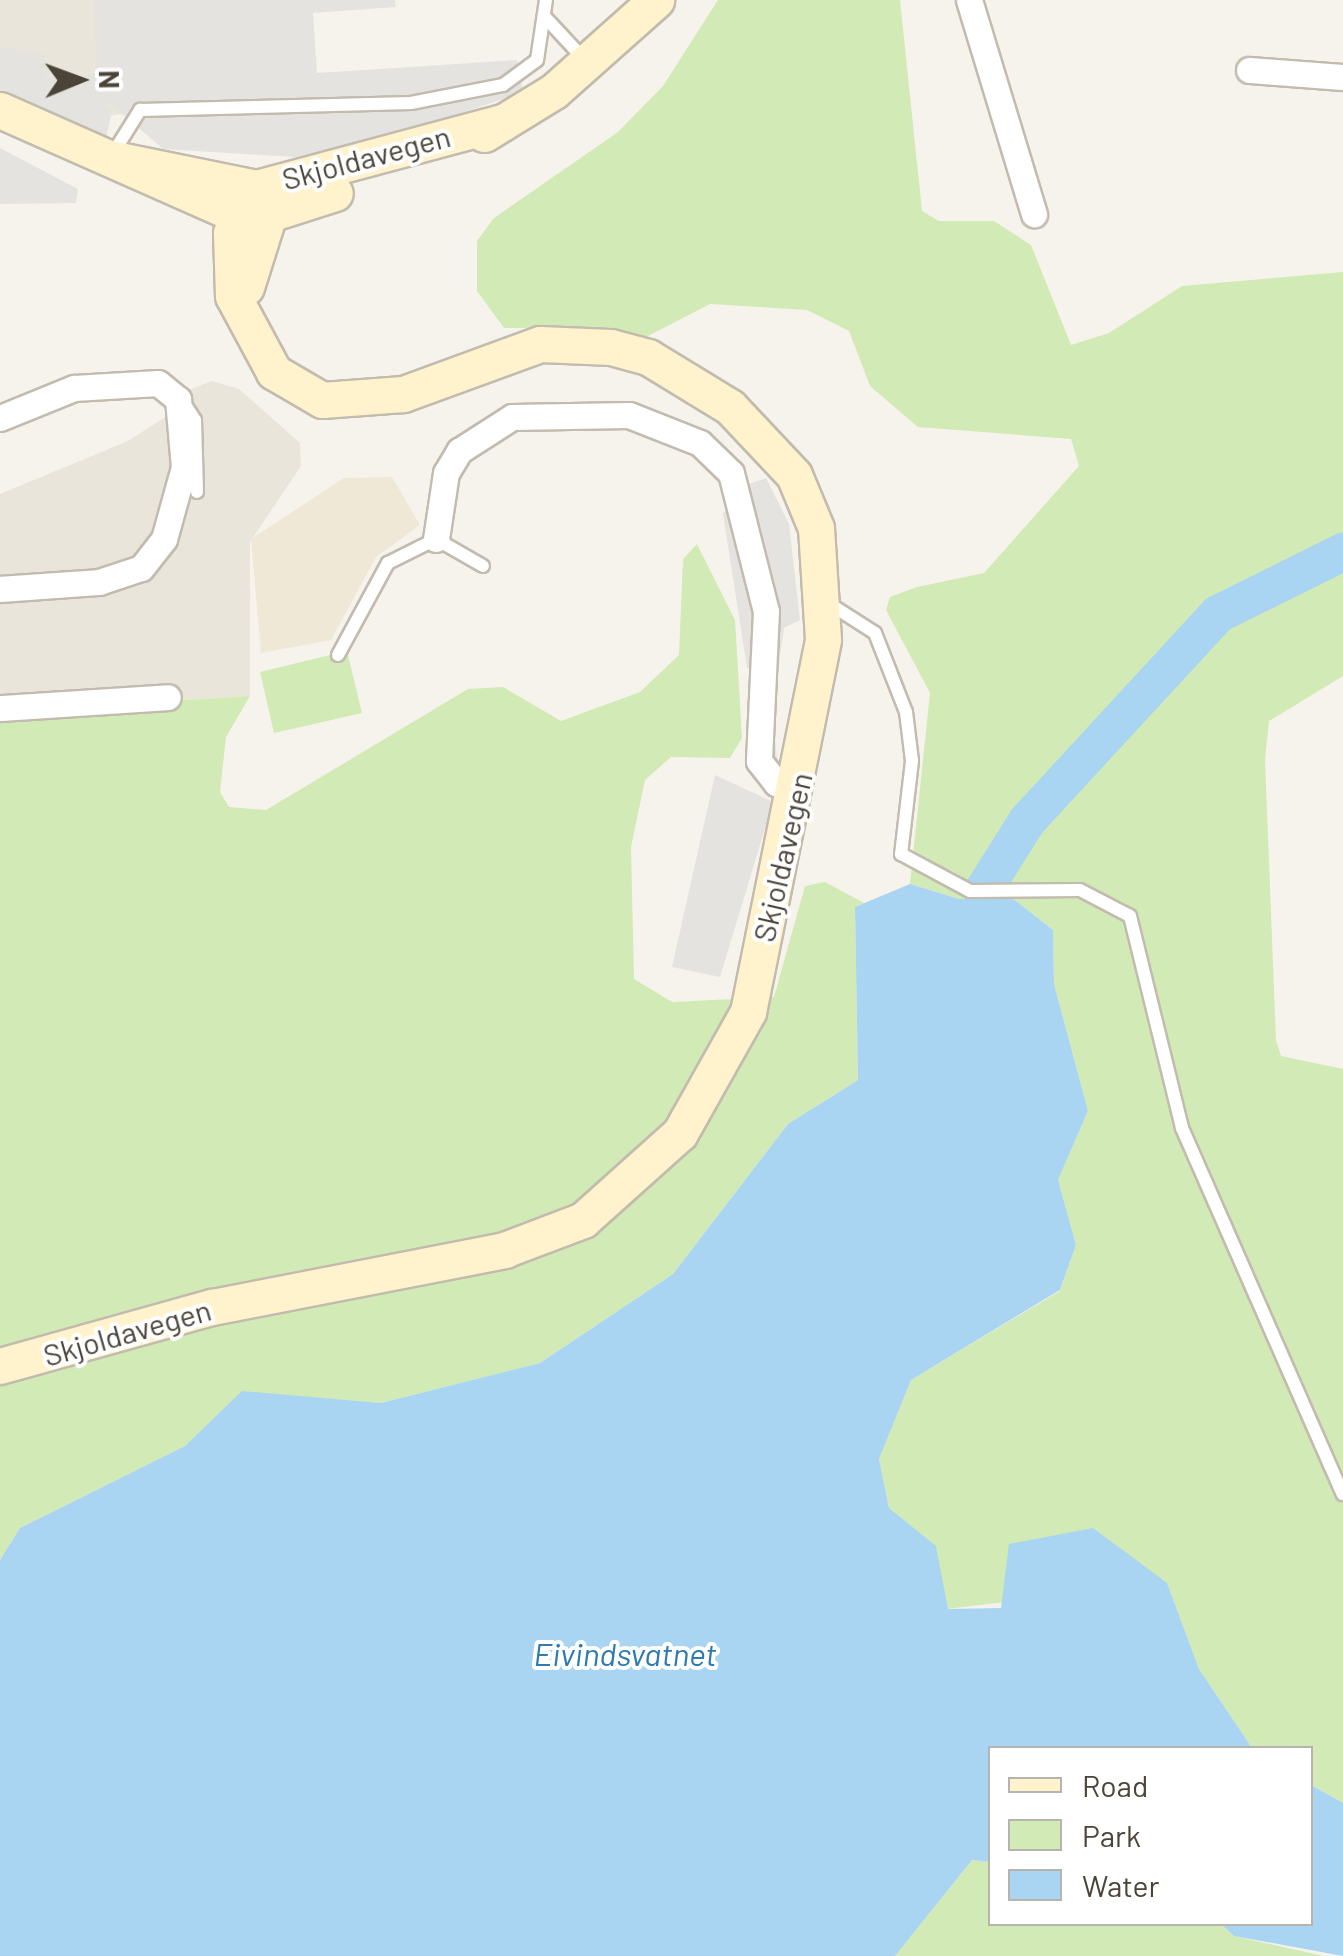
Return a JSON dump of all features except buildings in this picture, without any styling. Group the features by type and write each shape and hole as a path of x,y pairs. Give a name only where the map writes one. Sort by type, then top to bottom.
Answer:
{"main road":[{"name":"Skjoldavegen","path":"0,1366 212,1307 504,1250 620,1195 680,1134 730,1056 799,786 832,602 816,528 794,475 730,407 648,357 540,344 402,394 340,402 286,383 244,324 253,206 457,152 590,63 656,0"},
{"path":"0,110 110,158 253,206"}],"street":[{"path":"969,0 1034,214"},
{"path":"1249,70 1343,77"},
{"path":"0,418 74,388 128,380 158,383 178,399 180,500 141,568 100,582 0,589"},
{"path":"436,540 446,472 459,451 512,417 630,415 700,442 731,473 766,610 759,761 776,783 799,786"},
{"path":"0,708 168,696"}],"lane":[{"path":"544,6 556,40 590,63"},
{"path":"110,158 140,110 412,103 503,85 537,60 544,6"},
{"path":"178,399 195,420 197,492"},
{"path":"338,655 374,578 436,540 483,566"},
{"path":"832,602 875,633 906,712 912,761 901,854 970,891 1080,890 1130,916 1182,1128 1343,1494"}],"shaded area":[{"path":"0,0 260,0 273,95 107,116 0,91"},
{"path":"94,0 395,0 396,7 313,13 317,73 517,60 523,92 328,159 163,149 101,96 112,112 104,146 0,104 0,47 45,54 47,78 96,74"},
{"path":"0,148 78,189 76,203 0,204"},
{"path":"212,381 239,389 300,443 301,466 250,542 250,696 0,712 0,494 128,441 167,416 181,393"},
{"path":"392,477 420,525 376,557 331,640 261,653 251,539 344,478"},
{"path":"766,478 789,524 800,620 784,628 772,713 778,767 764,775 763,667 747,668 723,514 737,488"},
{"path":"715,775 773,802 720,977 672,967"}],"green space":[{"path":"718,0 900,0 922,211 939,221 994,221 1031,245 1071,345 1109,333 1182,286 1343,272 1343,676 1269,721 1265,759 1276,1040 1281,1056 1343,1069 1343,1803 1313,1786 1313,1746 1251,1746 1199,1669 1167,1583 947,1609 936,1547 889,1508 879,1459 911,1380 1060,1291 1076,1245 1058,1180 1088,1111 1054,984 1053,930 1012,898 959,899 910,884 930,693 886,610 890,597 917,587 984,573 1079,466 1071,439 918,427 870,386 849,331 807,310 710,304 646,337 608,327 504,328 477,291 477,241 494,218 618,132 663,86"},
{"path":"697,544 735,620 742,738 730,758 671,757 645,780 631,847 634,979 672,1002 774,997 805,886 825,882 864,903 855,907 858,1080 788,1124 673,1274 540,1363 381,1403 242,1392 185,1446 20,1528 0,1560 0,712 250,696 226,737 220,792 229,807 266,810 468,689 503,687 561,721 640,692 679,655 683,559"},
{"path":"347,651 362,713 274,733 260,672"},
{"path":"972,1860 988,1862 988,1926 1223,1926 1234,1936 1324,1956 895,1956"}],"water":[{"name":"Eivindsvatnet","path":"910,884 959,899 1012,898 1053,930 1054,984 1088,1111 1058,1180 1076,1245 1060,1290 911,1380 879,1459 889,1508 936,1546 948,1609 1001,1608 1009,1544 1093,1528 1167,1583 1199,1669 1251,1746 988,1746 988,1862 972,1860 895,1956 0,1956 0,1560 20,1528 185,1446 242,1391 381,1403 540,1363 673,1274 788,1124 858,1080 855,907"},
{"path":"1313,1786 1343,1803 1343,1956 1234,1936 1223,1926 1313,1926"}],"waterway":[{"path":"985,888 1027,821 1218,614 1343,552"}]}
